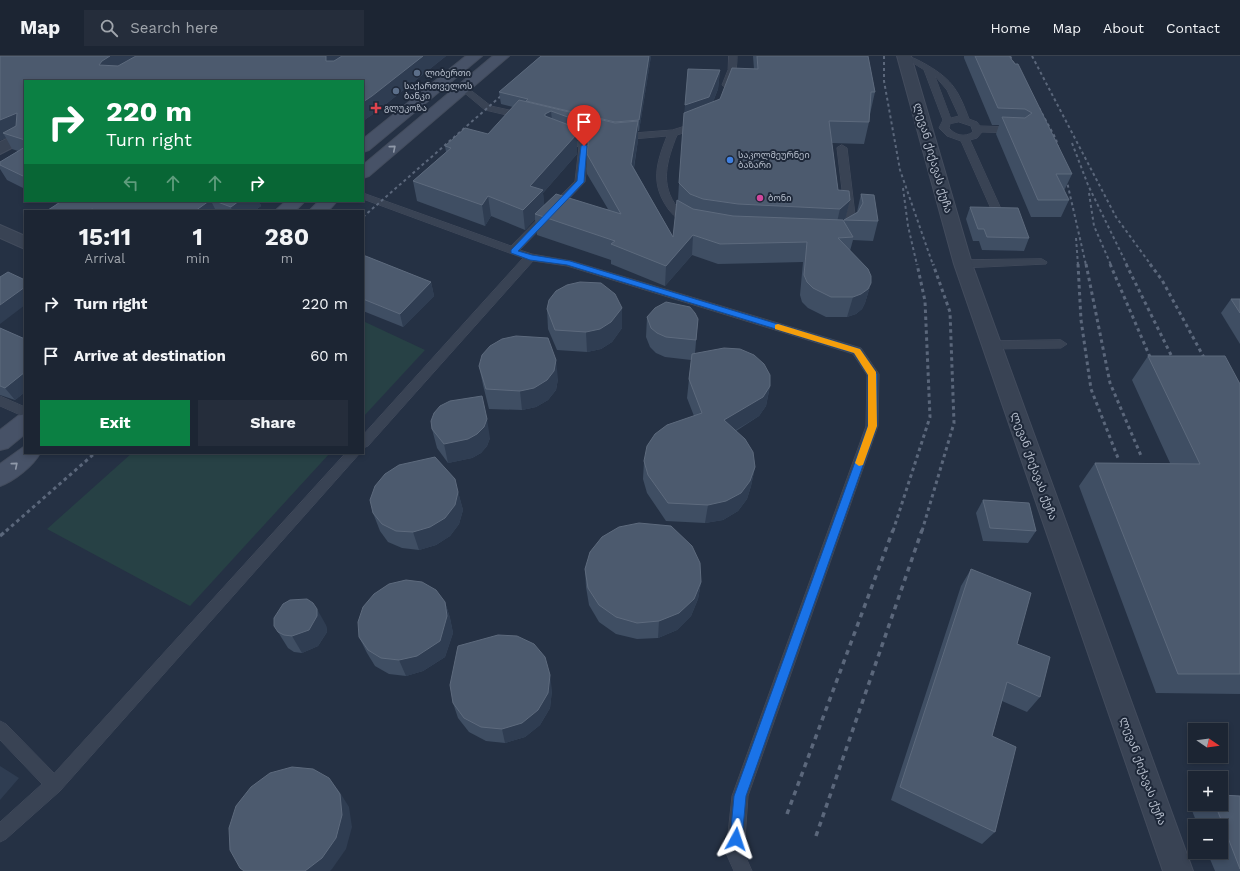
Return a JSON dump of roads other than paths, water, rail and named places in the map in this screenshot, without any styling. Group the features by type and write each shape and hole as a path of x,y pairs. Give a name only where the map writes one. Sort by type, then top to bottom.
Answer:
{"main road":[{"path":"364,146 475,56"},
{"path":"364,172 502,56"},
{"path":"285,210 296,202"},
{"path":"319,210 329,202"},
{"path":"0,442 24,423"},
{"path":"0,477 28,454"}],"street":[{"name":"ლევან ქიქავას ქუჩა","path":"905,56 963,264 1178,871"},
{"path":"0,150 24,136"},
{"path":"0,231 24,243"}],"lane":[{"path":"724,92 732,70 733,56"},
{"path":"905,56 928,69 937,72 942,77 957,98 965,120"},
{"path":"928,69 948,121"},
{"path":"464,88 488,108 533,118"},
{"path":"978,129 975,136 965,138 954,136 945,131 944,125 948,121 954,119 965,120 974,124 978,129 1019,130"},
{"path":"608,136 615,138 673,133 708,122"},
{"path":"673,133 665,152 661,183 672,207 684,220 700,226"},
{"path":"513,251 580,182 584,146 552,135"},
{"path":"965,138 997,211"},
{"path":"837,236 848,229 851,223 842,148"},
{"path":"364,196 530,258 568,263 857,351 873,374 872,426 740,796 735,853 743,871"},
{"path":"364,442 530,258"},
{"path":"963,264 1042,262"},
{"path":"992,344 1061,344"},
{"path":"0,401 24,412"},
{"path":"0,833 54,786 353,454"},
{"path":"0,730 54,786"}],"railway":[{"path":"884,56 884,81 900,170 933,265"},
{"path":"1010,56 1018,72"},
{"path":"1032,56 1116,217 1151,265"},
{"path":"364,216 509,89"},
{"path":"1039,108 1056,139 1060,155"},
{"path":"1072,143 1088,185 1127,265"},
{"path":"1065,173 1086,265"},
{"path":"903,188 908,226 917,265"},
{"path":"1089,193 1094,226 1111,265"},
{"path":"1076,238 1078,265"},
{"path":"893,531 930,417 925,301 917,264"},
{"path":"922,531 954,423 950,312 933,264"},
{"path":"1078,264 1081,320 1091,389 1118,458"},
{"path":"1086,264 1110,383 1142,458"},
{"path":"1110,264 1153,364"},
{"path":"1126,264 1176,365"},
{"path":"1150,264 1162,280 1208,365"},
{"path":"6,531 94,454"},
{"path":"0,536 7,530"},
{"path":"787,814 893,530"},
{"path":"816,836 922,530"}],"place":[{"name":"ლიბერთი","path":"417,73"},
{"name":"საქართველოს ბანკი","path":"396,91"},
{"name":"გლუკოზა","path":"376,108"},
{"name":"საკოლმეურნეი ბაზარი","path":"730,160"},
{"name":"ბონი","path":"760,198"}]}
